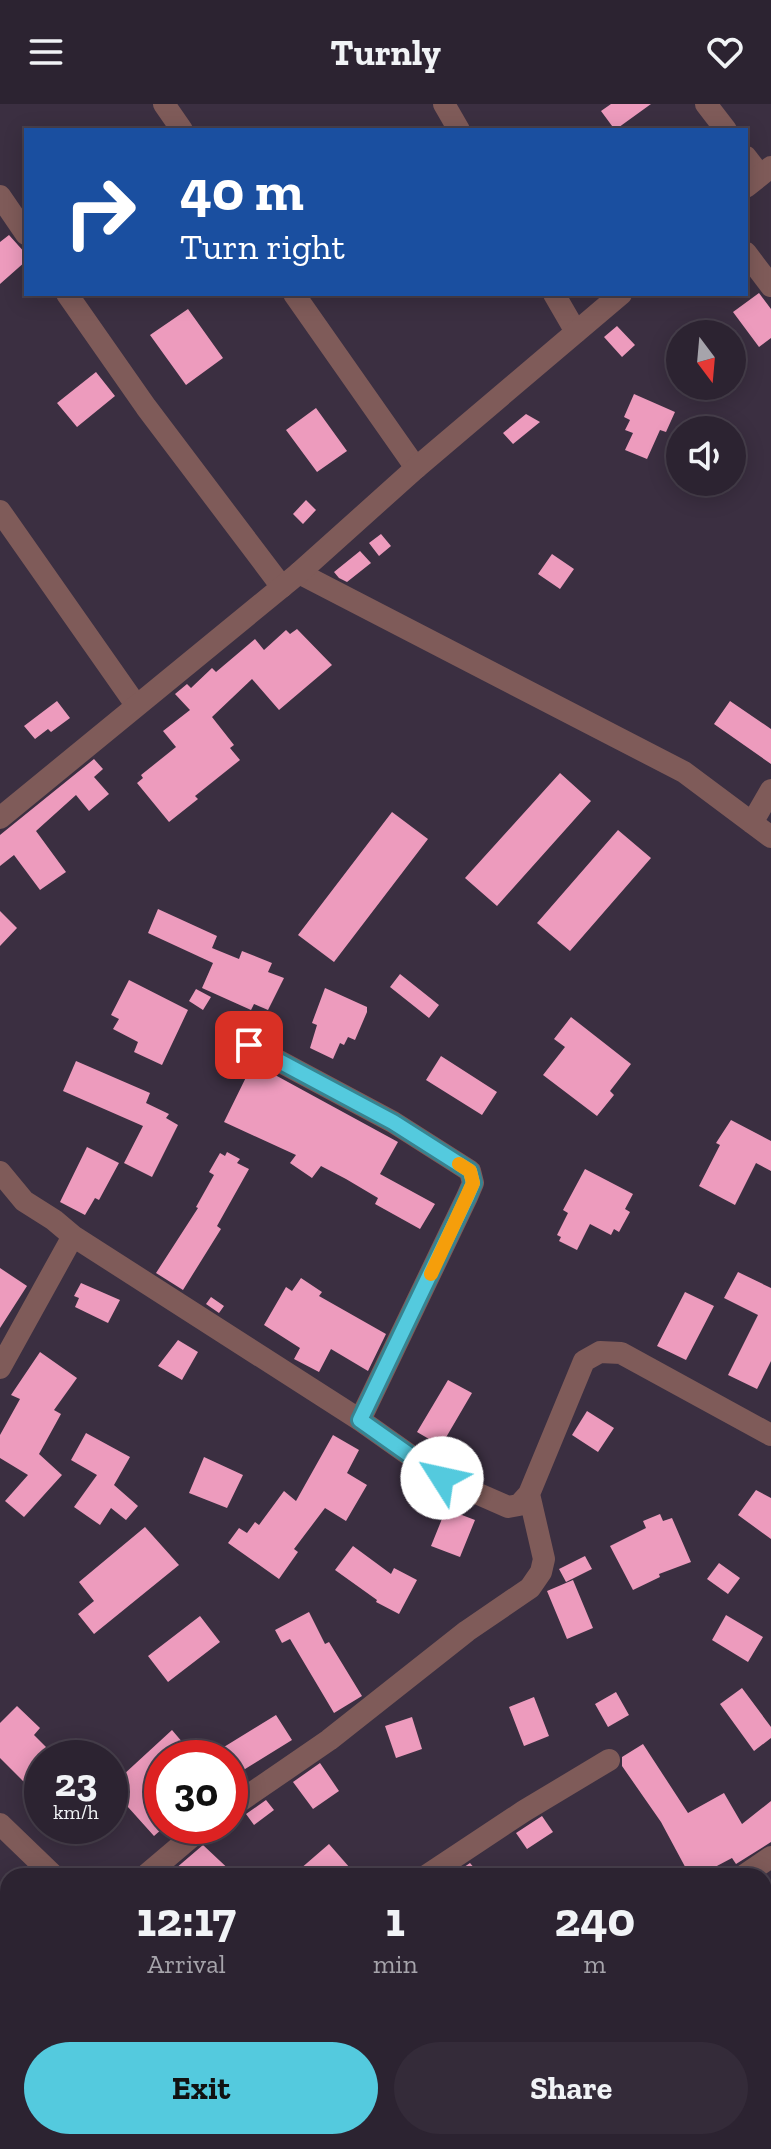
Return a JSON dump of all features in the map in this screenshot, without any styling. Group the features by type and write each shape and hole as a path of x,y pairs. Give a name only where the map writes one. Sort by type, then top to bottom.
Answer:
{"street":[{"path":"164,104 181,128"},
{"path":"444,104 458,128"},
{"path":"706,104 724,128"},
{"path":"0,196 24,231"},
{"path":"748,256 771,286"},
{"path":"68,296 146,407 282,587"},
{"path":"295,296 416,468"},
{"path":"555,296 576,332"},
{"path":"0,818 299,573 416,468 619,296"},
{"path":"0,511 136,705"},
{"path":"299,573 684,772 771,837"},
{"path":"752,823 771,790"},
{"path":"249,1045 393,1122 470,1171 473,1183 467,1197 360,1420"},
{"path":"0,1172 24,1201 73,1236 360,1420 442,1478 497,1504 508,1507 519,1505 529,1494 584,1361 600,1352 621,1353 771,1435"},
{"path":"0,1368 73,1236"},
{"path":"248,1796 329,1740 467,1631 530,1588 541,1572 544,1559 529,1494"},
{"path":"439,1868 609,1760"},
{"path":"0,1824 46,1868"},
{"path":"154,1868 183,1844"}],"building":[{"path":"611,104 651,104 618,128 614,128 601,111"},
{"path":"9,235 24,252 24,263 0,284 0,242"},
{"path":"759,293 771,309 771,338 759,347 746,330 746,320 739,320 733,312"},
{"path":"188,309 223,358 186,385 150,335"},
{"path":"617,326 635,345 622,357 604,337"},
{"path":"96,372 115,396 77,427 57,403"},
{"path":"634,394 675,412 673,416 666,416 666,432 660,430 647,459 625,450 633,433 625,430 630,420 624,417"},
{"path":"316,408 347,451 317,472 286,430"},
{"path":"526,414 540,422 513,444 503,433"},
{"path":"306,500 316,510 303,524 293,514"},
{"path":"381,534 391,546 379,556 369,543"},
{"path":"360,551 371,563 347,582 339,578 334,572"},
{"path":"552,554 574,569 560,589 538,574"},
{"path":"297,629 332,665 279,710 252,679 212,717 234,745 230,748 240,760 195,796 198,799 169,822 137,783 143,778 141,775 176,747 163,731 190,710 175,694 187,684 191,688 212,668 216,672 255,639 264,650 286,630 290,634"},
{"path":"57,701 70,718 35,739 24,726"},
{"path":"730,701 771,729 771,764 714,724"},
{"path":"94,759 103,769 94,777 109,794 89,811 76,795 36,831 66,872 40,890 14,855 0,866 0,835"},
{"path":"560,773 591,801 497,906 465,878"},
{"path":"392,812 428,839 334,962 298,935"},
{"path":"618,830 651,858 570,951 537,923"},
{"path":"158,909 217,936 212,948 239,959 242,951 272,963 268,972 284,978 268,1010 254,1004 251,1010 202,988 213,963 148,933"},
{"path":"0,911 17,928 0,946"},
{"path":"400,974 439,1005 429,1018 390,987"},
{"path":"129,980 188,1010 162,1065 134,1052 138,1042 113,1029 119,1019 111,1015"},
{"path":"325,988 367,1007 355,1040 348,1037 344,1045 340,1043 333,1059 310,1048 317,1025 312,1023"},
{"path":"196,989 211,997 203,1010 189,1001"},
{"path":"571,1017 631,1064 610,1091 614,1095 597,1116 543,1075 565,1047 554,1039"},
{"path":"441,1056 497,1092 482,1115 426,1080"},
{"path":"76,1061 150,1093 146,1103 169,1114 166,1118 178,1125 152,1177 124,1163 143,1126 63,1091"},
{"path":"253,1063 398,1142 380,1174 435,1204 420,1229 375,1204 378,1198 346,1179 321,1166 312,1178 290,1163 296,1155 224,1122"},
{"path":"731,1120 771,1141 771,1171 756,1163 735,1205 699,1186 720,1145 716,1143"},
{"path":"87,1147 119,1163 99,1200 95,1198 85,1215 60,1202"},
{"path":"227,1152 240,1159 237,1163 249,1169 217,1226 221,1229 183,1290 156,1273 198,1208 214,1175 209,1172 220,1153 225,1156"},
{"path":"585,1169 633,1194 625,1209 630,1212 619,1232 614,1229 611,1235 590,1224 577,1250 559,1241 561,1237 557,1235 568,1213 563,1210"},
{"path":"0,1268 27,1286 0,1328"},
{"path":"738,1272 771,1288 771,1361 757,1389 728,1375 758,1315 724,1298"},
{"path":"301,1278 322,1292 319,1296 386,1334 368,1371 331,1349 319,1372 294,1359 300,1348 264,1325 286,1287 292,1291"},
{"path":"81,1283 120,1300 108,1323 75,1307 79,1298 74,1296"},
{"path":"685,1292 714,1306 686,1360 657,1346"},
{"path":"211,1297 224,1306 219,1313 206,1304"},
{"path":"178,1340 198,1352 182,1380 158,1366"},
{"path":"40,1352 77,1378 54,1410 61,1414 39,1454 62,1475 24,1517 5,1501 28,1475 0,1458 0,1435 20,1399 11,1395"},
{"path":"448,1380 472,1393 441,1446 417,1432"},
{"path":"587,1411 614,1428 598,1452 572,1435"},
{"path":"86,1433 130,1457 114,1485 138,1506 126,1520 111,1508 100,1525 74,1507 97,1475 71,1460"},
{"path":"333,1435 359,1450 347,1473 367,1485 346,1521 325,1508 294,1549 298,1552 279,1579 228,1543 239,1528 247,1533 255,1522 259,1525 284,1491 296,1501"},
{"path":"204,1457 243,1475 227,1508 189,1493"},
{"path":"756,1490 771,1498 771,1539 738,1515"},
{"path":"446,1509 475,1520 460,1557 431,1546"},
{"path":"660,1514 663,1521 672,1518 691,1562 659,1574 660,1577 633,1590 610,1546 646,1528 643,1521"},
{"path":"145,1527 179,1565 94,1634 78,1614 94,1601 79,1582"},
{"path":"353,1546 391,1574 394,1568 417,1580 399,1614 376,1602 335,1570"},
{"path":"585,1556 592,1569 566,1582 559,1569"},
{"path":"719,1563 740,1578 728,1594 707,1579"},
{"path":"573,1580 593,1628 567,1639 547,1591"},
{"path":"309,1612 325,1644 329,1642 362,1696 334,1713 290,1639 282,1643 275,1630"},
{"path":"726,1615 763,1637 748,1662 712,1640"},
{"path":"200,1616 220,1642 168,1682 148,1656"},
{"path":"742,1688 771,1727 771,1738 754,1751 720,1704"},
{"path":"616,1692 629,1715 608,1727 595,1704"},
{"path":"534,1697 549,1736 524,1746 509,1707"},
{"path":"17,1706 40,1728 34,1735 39,1740 24,1740 24,1782 0,1758 0,1723"},
{"path":"276,1715 292,1740 248,1767 248,1740 235,1740"},
{"path":"412,1717 422,1749 396,1758 385,1726"},
{"path":"172,1730 180,1740 161,1740"},
{"path":"643,1744 688,1813 724,1793 742,1824 771,1801 771,1842 736,1864 732,1858 713,1868 686,1868 661,1822 622,1766 622,1757"},
{"path":"144,1756 144,1825 128,1807 128,1770"},
{"path":"320,1763 339,1791 313,1809 293,1782"},
{"path":"266,1800 274,1810 254,1825 248,1813"},
{"path":"542,1816 553,1832 527,1849 516,1833"},
{"path":"329,1844 350,1868 301,1868"},
{"path":"203,1845 227,1868 176,1868"}],"slow traffic":[{"path":"431,1274 473,1183 470,1171 459,1164"}],"route":[{"path":"249,1045 393,1122 470,1171 473,1183 467,1197 360,1420 442,1478"}]}
